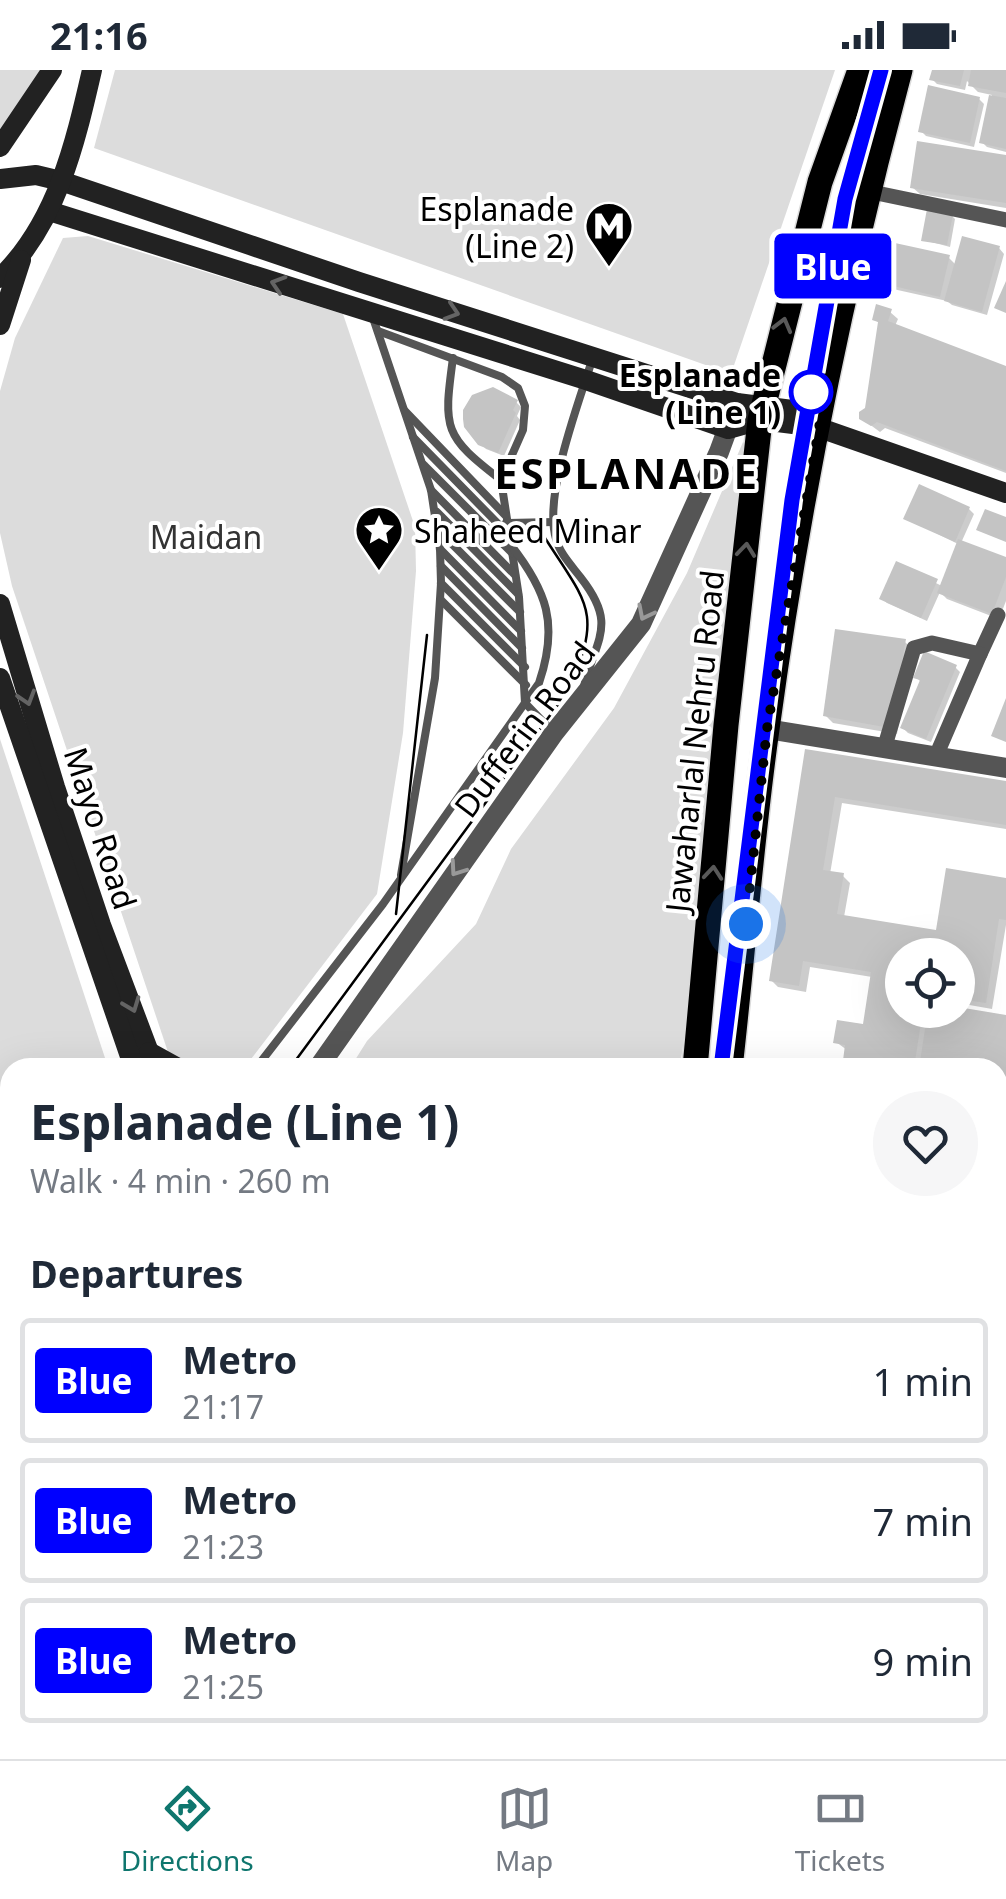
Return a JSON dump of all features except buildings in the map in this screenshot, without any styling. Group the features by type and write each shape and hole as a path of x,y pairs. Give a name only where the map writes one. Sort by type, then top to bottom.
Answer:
{"main road":[{"path":"0,146 52,70"},
{"path":"0,278 23,253 49,211 76,141 92,70"},
{"name":"Jawaharlal Nehru Road","path":"696,1058 726,725 762,413 820,182 860,70"},
{"path":"731,1058 767,729 818,420 867,191 900,70"},
{"path":"0,179 36,175 61,180 762,413 818,420 1006,493"},
{"path":"49,211 374,322 586,380 728,429 762,413"},
{"path":"0,326 23,253"},
{"path":"374,322 383,289"},
{"name":"Mayo Road","path":"0,604 61,804 151,1058"},
{"name":"Mayo Road","path":"0,678 131,1058"}],"street":[{"path":"867,191 1006,220"},
{"name":"Dufferin Road","path":"325,1058 554,732 641,624 737,403"},
{"path":"936,756 980,654 999,624"},
{"path":"884,749 914,648 932,643 980,654"},
{"path":"767,729 1006,768"}],"lane":[{"path":"374,322 502,377 518,388 525,406 524,430 501,480 505,519 518,594 526,702 554,732"},
{"path":"374,322 431,490 442,583 435,678 400,880"},
{"path":"580,700 603,616 594,594 561,552 554,522 557,481 593,357"},
{"path":"453,358 447,402 449,431 464,451 501,480"},
{"path":"402,408 505,519 554,522"},
{"path":"264,1058 400,880 526,702 543,671 551,630 544,596 532,571 410,433"},
{"path":"420,462 510,543"},
{"path":"431,490 515,574"},
{"path":"435,510 518,594"},
{"path":"438,530 520,612"},
{"path":"440,549 522,631"},
{"path":"440,566 524,649"},
{"path":"442,583 525,667"},
{"path":"440,600 526,685"}],"green space":[{"path":"0,70 44,70 0,130"},
{"path":"115,70 835,70 731,374 94,148"},
{"name":"Maidan","path":"88,236 343,314 415,527 416,571 403,733 377,894 252,1058 170,1058 12,586 0,533 0,391 15,338 63,238"},
{"path":"743,442 763,474 681,1058 356,1058 367,1041 476,924 511,849 614,708 687,573"},
{"path":"0,739 105,1058 0,1058"}],"tram line":[{"path":"297,1058 568,691 585,643 586,610 572,579 545,538"},
{"path":"396,914 427,635"}],"metro line":[{"name":"Blue","path":"722,1058 792,500 845,199 881,70"}],"place":[{"name":"Esplanade (Line 2)","path":"609,268"},
{"name":"Esplanade (Line 1)","path":"811,392"},
{"name":"Shaheed Minar","path":"379,572"}],"district":[{"name":"ESPLANADE","path":"627,472"}],"route":[{"path":"746,924 767,729 828,376 811,392"}]}
